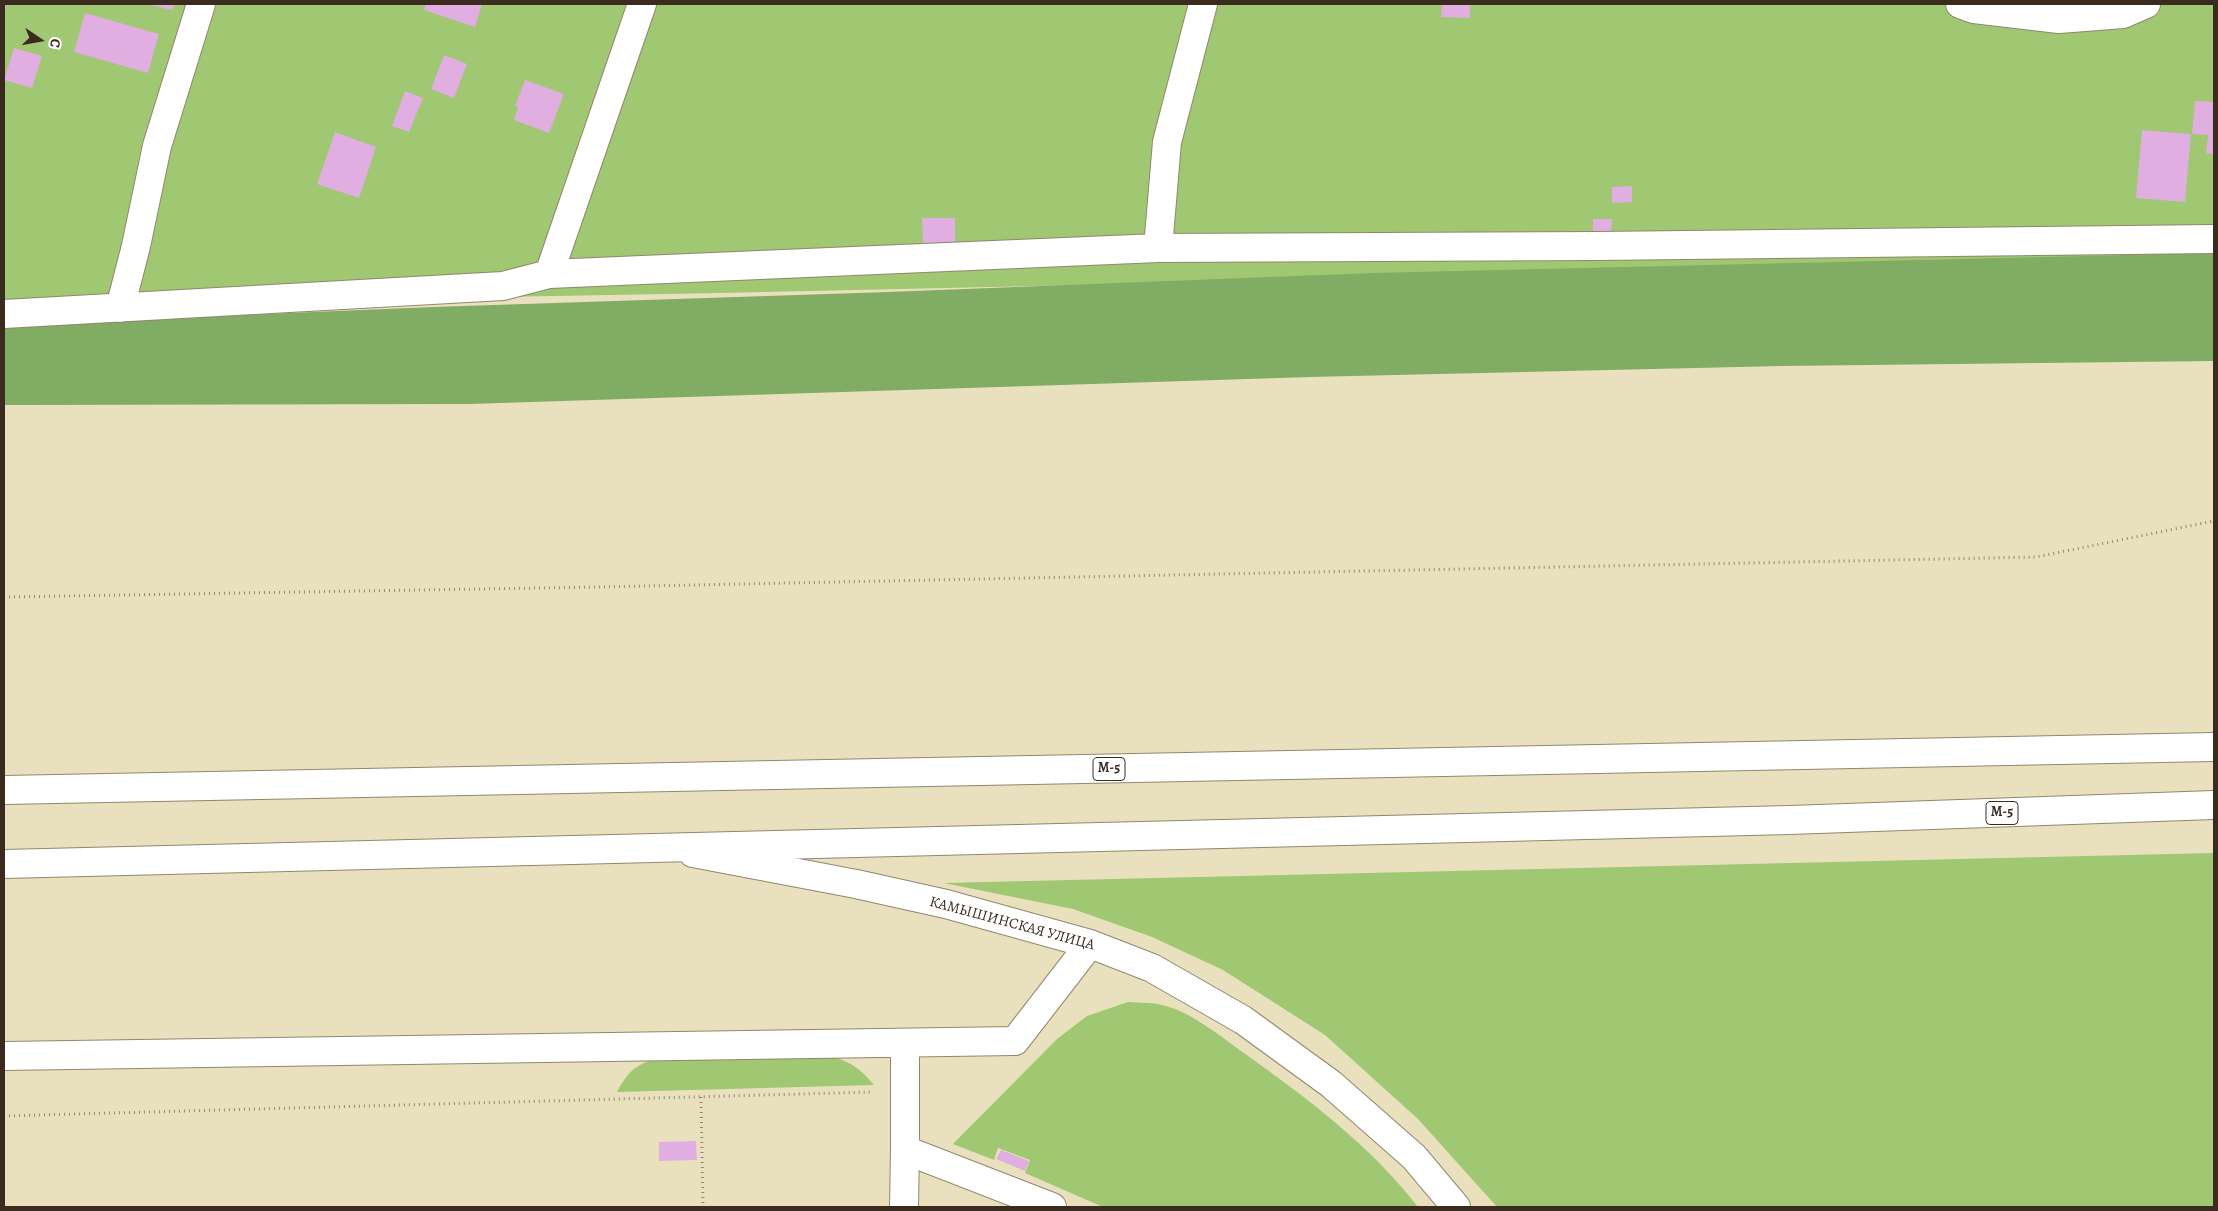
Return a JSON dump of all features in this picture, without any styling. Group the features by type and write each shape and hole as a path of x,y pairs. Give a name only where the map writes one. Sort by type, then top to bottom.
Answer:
{"main road":[{"path":"120,308 136,246 157,146 201,4"},
{"path":"548,274 642,4"},
{"path":"1158,248 1167,142 1203,4"},
{"path":"1960,4 1974,9 2059,19 2123,14 2146,4"},
{"path":"4,314 503,286 548,274 1158,248 1588,246 2214,239"},
{"name":"М-5","path":"4,790 2214,747"},
{"name":"М-5","path":"4,864 1790,820 2214,805"},
{"name":"КАМЫШИНСКАЯ УЛИЦА","path":"664,847 901,894 1031,926 1090,944 1152,968 1243,1020 1338,1090 1414,1157 1456,1207"},
{"path":"4,1056 1015,1041 1090,944"},
{"path":"904,1207 905,1044"},
{"path":"904,1150 1052,1207"}],"path":[{"path":"4,596 617,587 2036,557 2214,520"},
{"path":"4,1116 905,1091"},
{"path":"701,1097 703,1207"}],"green space":[{"path":"4,4 2214,4 2214,260 719,293 4,306"},
{"path":"2214,253 2214,361 1781,366 1310,377 469,404 4,405 4,325 433,307 1373,273"},
{"path":"2214,853 2214,1207 1497,1207 1418,1119 1325,1035 1223,970 1152,937 1073,909 944,883"},
{"path":"1128,1002 1166,1006 1187,1014 1216,1033 1337,1124 1380,1163 1418,1207 1103,1207 1025,1173 1030,1160 998,1148 994,1160 953,1144 1057,1039 1087,1016"},
{"path":"831,1056 855,1067 874,1085 617,1092 630,1073 638,1066 649,1061"}],"building":[{"path":"146,4 174,4 172,10"},
{"path":"426,4 482,4 475,27 424,10"},
{"path":"1442,4 1470,4 1470,18 1441,17"},
{"path":"85,13 159,34 148,73 74,52"},
{"path":"14,48 42,56 32,88 4,80"},
{"path":"444,55 467,64 454,98 431,89"},
{"path":"525,80 564,94 549,133 514,120 518,107 515,106"},
{"path":"405,91 423,98 409,132 392,126"},
{"path":"2195,101 2214,102 2214,154 2206,153 2208,135 2192,134"},
{"path":"2142,130 2191,134 2185,202 2136,198"},
{"path":"335,132 376,147 359,198 317,184"},
{"path":"1632,186 1632,202 1612,203 1612,187"},
{"path":"922,218 955,218 955,242 923,243"},
{"path":"1593,219 1612,219 1611,233 1593,233"},
{"path":"696,1141 697,1160 659,1161 659,1142"},
{"path":"1001,1150 1029,1161 1025,1171 996,1159"}]}
